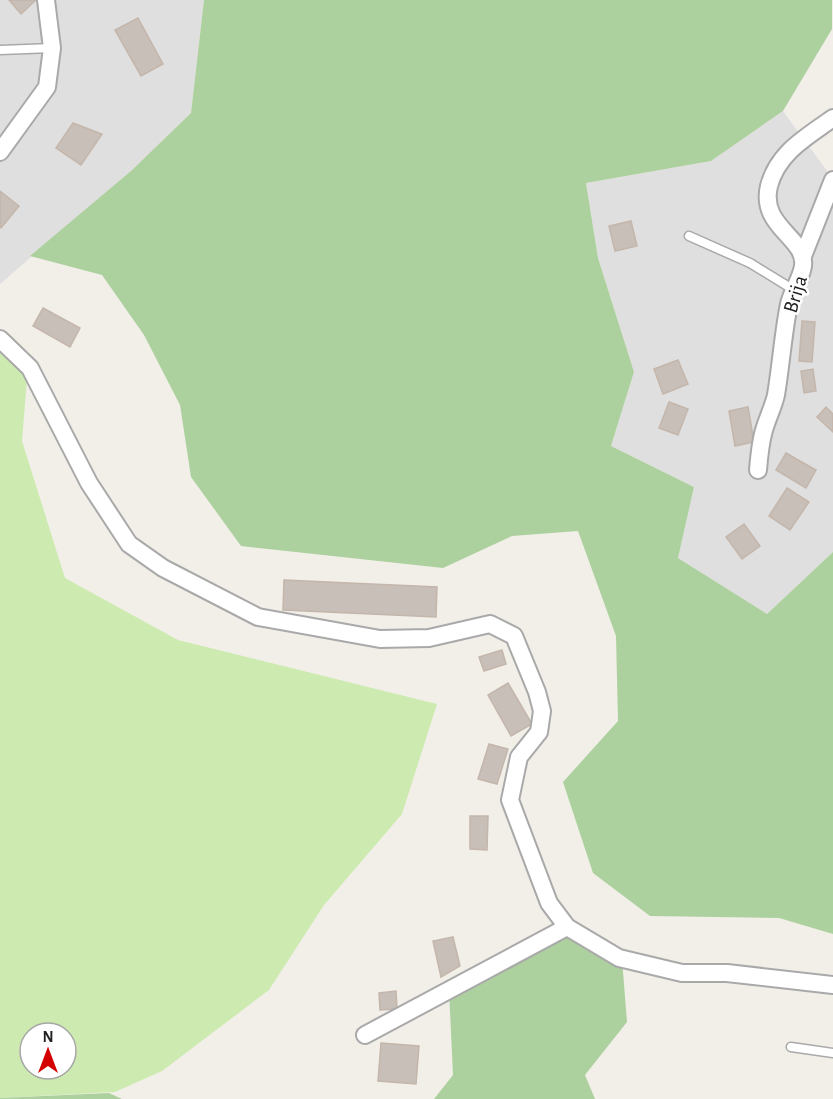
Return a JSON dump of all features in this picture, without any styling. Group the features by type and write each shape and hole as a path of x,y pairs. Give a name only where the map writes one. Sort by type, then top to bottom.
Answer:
{"street":[{"path":"0,152 47,87 52,48 46,0"},
{"name":"Brija","path":"758,470 762,435 775,398 789,301 803,266 803,256 770,212 767,199 776,165 785,153 833,117"},
{"path":"803,256 833,180"},
{"path":"0,339 30,368 89,483 129,544 163,568 258,617 380,639 429,638 490,624 514,636 537,692 542,711 539,732 519,757 510,800 549,903 567,927 619,958 682,973 727,973 833,985"},
{"path":"365,1035 567,927"}],"lane":[{"path":"0,50 52,48"},
{"path":"689,236 750,263 794,290"},
{"path":"791,1047 833,1053"}],"shaded area":[{"path":"0,0 204,0 191,113 131,171 0,284"},
{"path":"783,111 833,179 833,552 767,614 678,558 694,487 611,446 634,372 598,258 586,183 711,161"}],"green space":[{"path":"204,0 832,0 832,29 783,111 711,161 586,183 598,258 634,372 611,446 694,487 678,558 767,614 833,552 833,934 779,918 650,916 593,873 563,782 618,721 616,636 578,531 512,536 443,568 241,546 191,477 180,405 144,335 102,275 30,256 131,171 191,113"},
{"path":"0,339 28,367 22,441 65,578 178,640 437,704 402,814 324,905 269,990 162,1071 115,1092 0,1098"},
{"path":"567,927 622,959 627,1022 585,1075 595,1099 434,1099 453,1075 449,990"},
{"path":"109,1093 122,1099 0,1099 0,1098"}],"building":[{"path":"9,0 36,0 21,14"},
{"path":"138,18 163,64 141,76 115,30"},
{"path":"73,123 102,134 81,165 56,148"},
{"path":"0,191 19,206 1,228 0,227"},
{"path":"631,221 637,246 615,251 609,226"},
{"path":"43,308 80,328 70,347 33,326"},
{"path":"802,321 815,322 812,362 799,361"},
{"path":"678,360 688,384 663,394 654,369"},
{"path":"813,369 816,391 804,393 801,371"},
{"path":"669,402 688,409 678,435 659,428"},
{"path":"748,407 754,442 735,446 729,411"},
{"path":"826,407 833,414 833,432 817,417"},
{"path":"786,453 816,470 806,488 776,470"},
{"path":"787,488 809,502 790,530 769,516"},
{"path":"744,524 760,546 742,559 726,537"},
{"path":"284,580 437,587 436,617 283,610"},
{"path":"502,650 506,664 484,671 479,657"},
{"path":"508,683 532,724 511,736 488,695"},
{"path":"489,744 508,749 497,784 478,779"},
{"path":"470,816 488,816 487,850 470,849"},
{"path":"453,937 460,966 441,977 433,941"},
{"path":"396,991 397,1009 380,1010 379,993"},
{"path":"381,1043 419,1046 416,1084 378,1081"}]}
